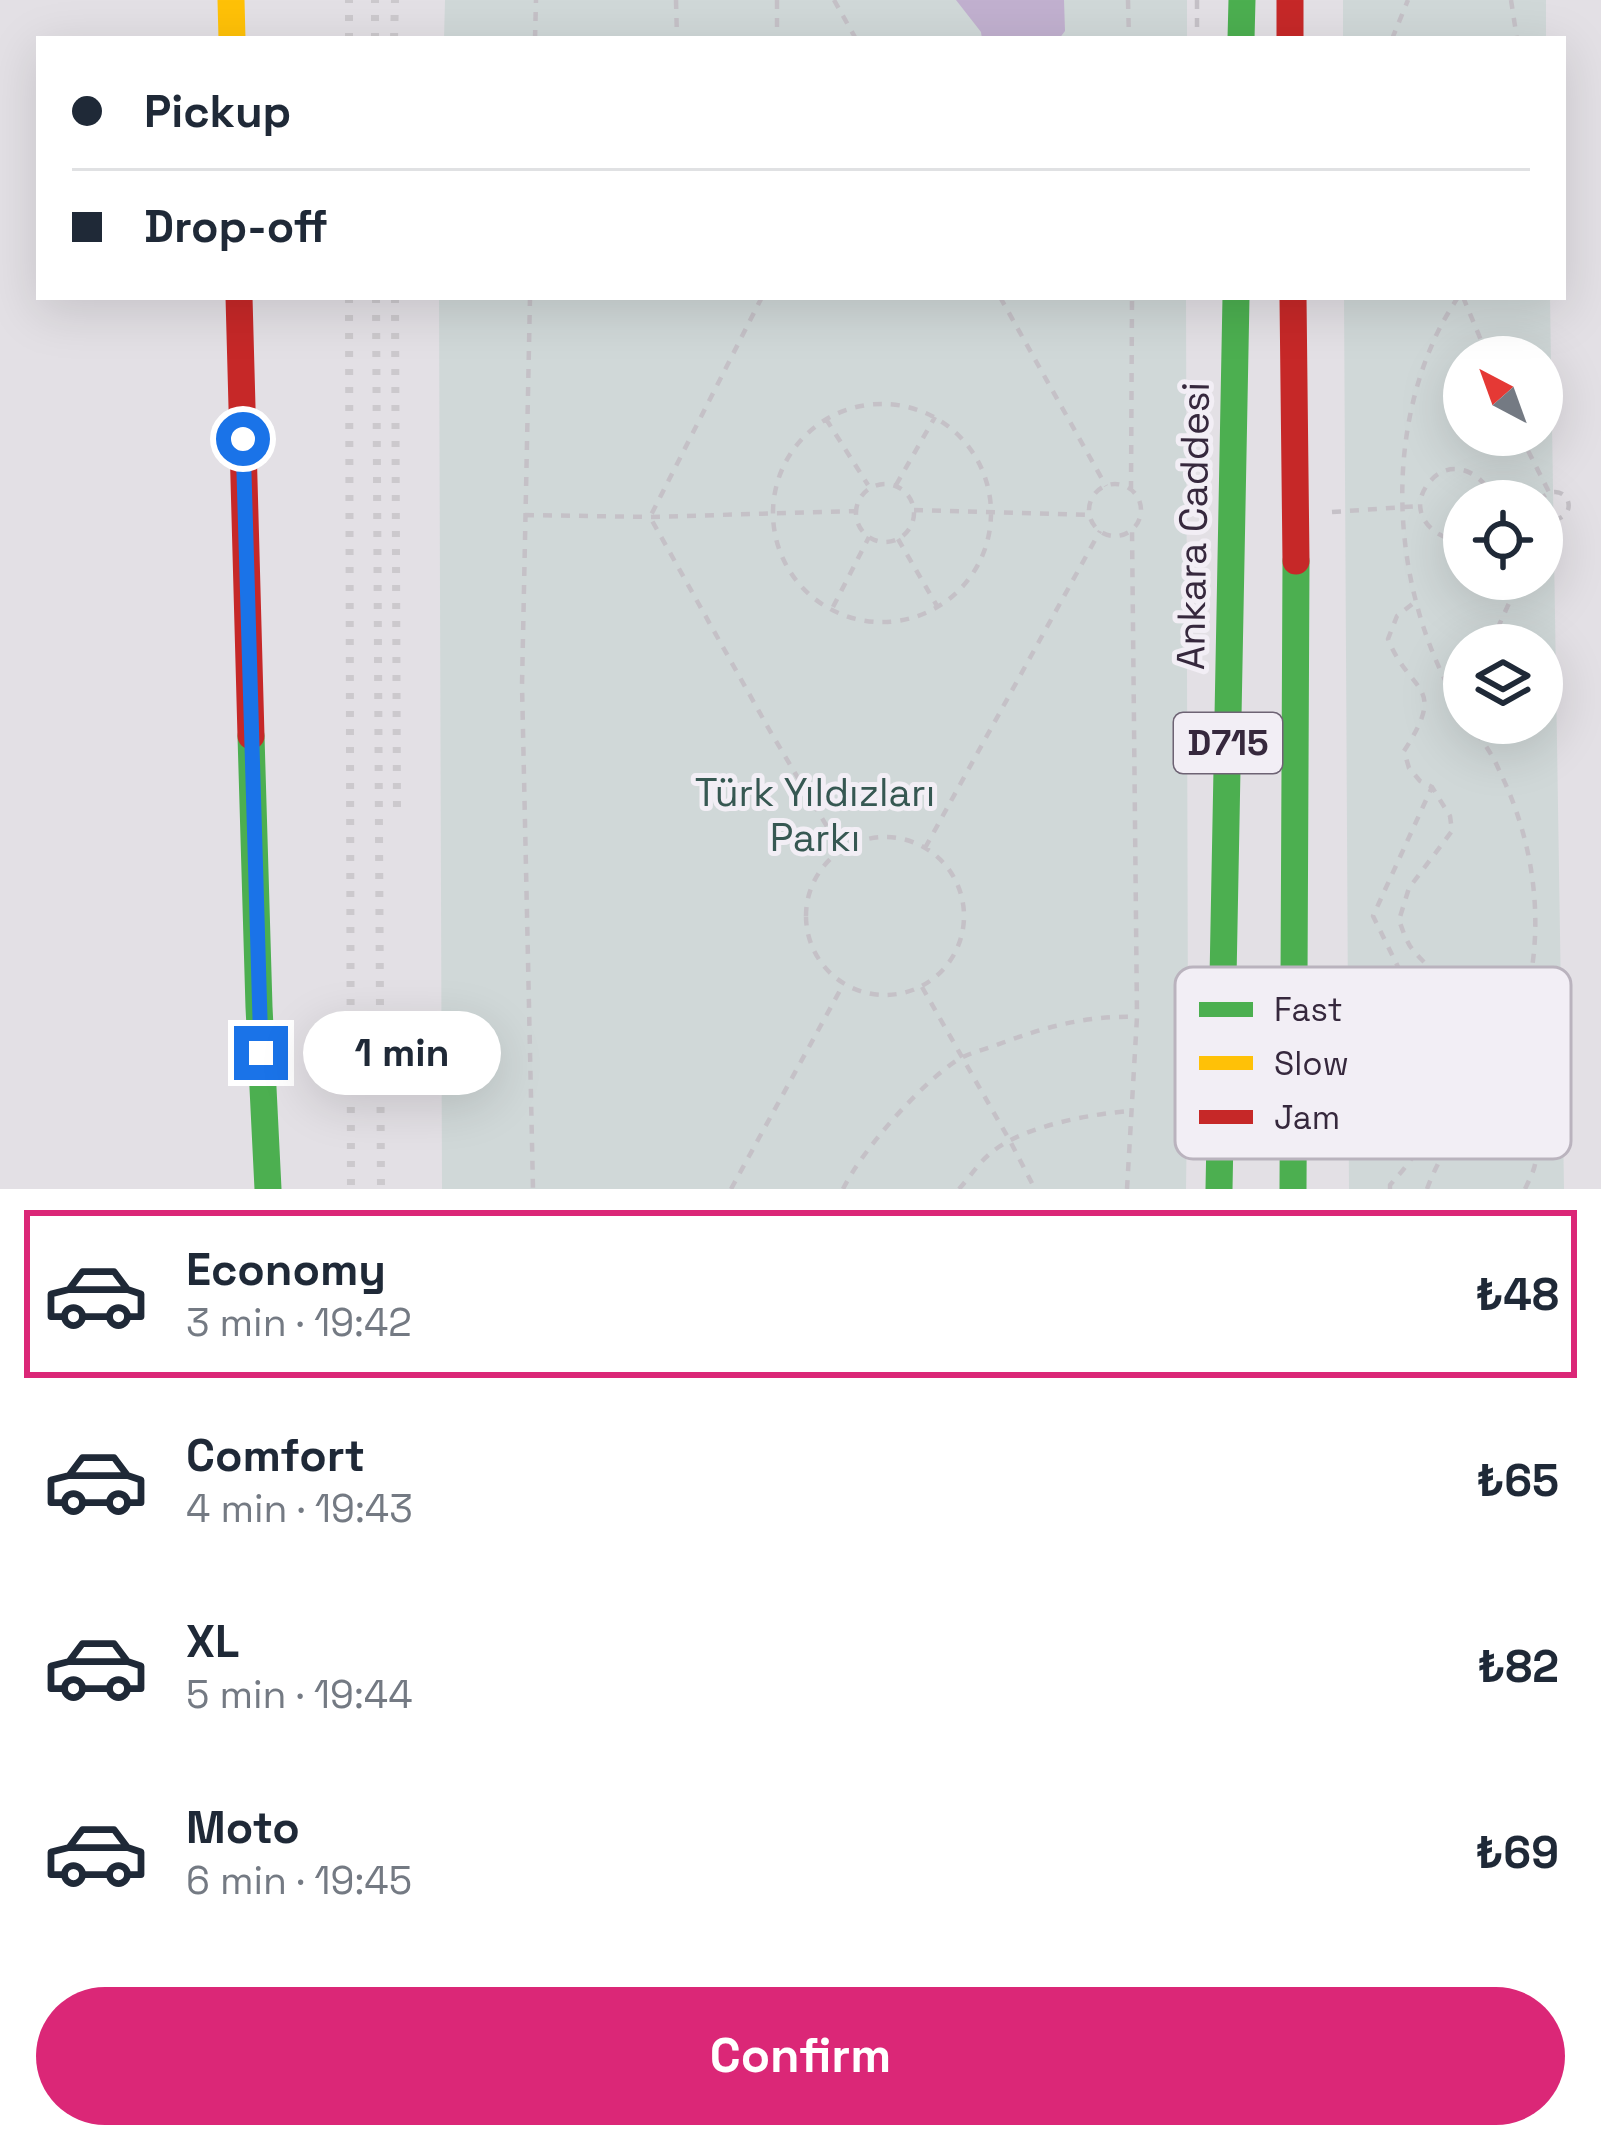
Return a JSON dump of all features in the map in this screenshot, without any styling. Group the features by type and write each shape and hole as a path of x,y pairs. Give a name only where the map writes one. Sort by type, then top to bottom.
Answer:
{"main road":[{"path":"231,0 232,36"},
{"path":"1241,36 1242,0"},
{"path":"1290,0 1290,36"},
{"path":"239,300 268,1189"},
{"name":"Ankara Caddesi","path":"1224,967 1237,300"},
{"name":"D715","path":"1293,300 1294,967"},
{"name":"Ankara Caddesi","path":"1220,1189 1221,1159"},
{"name":"D715","path":"1293,1159 1293,1189"}],"path":[{"path":"535,36 536,0"},
{"path":"676,0 677,36"},
{"path":"777,0 777,36"},
{"path":"834,0 854,36"},
{"path":"1128,0 1129,36"},
{"path":"1197,0 1197,36"},
{"path":"1393,36 1408,0"},
{"path":"1511,0 1517,36"},
{"path":"530,300 523,797 533,1189"},
{"path":"650,517 760,300"},
{"path":"1002,300 1106,486"},
{"path":"1131,490 1132,300"},
{"path":"1443,672 1415,602 1404,541 1407,431 1435,338 1459,300"},
{"path":"1462,300 1479,336"},
{"path":"899,405 935,417 964,441 984,473 991,512 987,544 972,575 948,601 917,617 883,623 831,610 793,579 778,548 772,514 778,477 797,443 826,419 861,406 899,405"},
{"path":"896,485 935,417"},
{"path":"826,419 869,488"},
{"path":"1443,538 1428,527 1420,506 1428,483 1437,474 1461,469 1483,480"},
{"path":"887,483 911,497 912,525 898,539 869,538 857,521 857,502 869,488 887,483"},
{"path":"1127,1189 1137,1017 1132,529 1141,513 1131,490 1106,486 1091,501 1090,515 1100,531 1117,536 1132,529"},
{"path":"1332,512 1420,506"},
{"path":"914,510 1090,515"},
{"path":"525,515 856,511"},
{"path":"650,517 842,850"},
{"path":"925,848 1100,531"},
{"path":"831,610 869,538"},
{"path":"898,539 938,606"},
{"path":"1415,602 1397,616 1388,639 1396,658 1417,682 1426,705 1404,752 1409,768 1432,787 1450,816 1452,831 1409,888 1399,920 1409,944 1429,967"},
{"path":"1484,744 1498,766 1529,851 1536,931 1532,967"},
{"path":"1398,967 1373,916 1432,787"},
{"path":"894,837 940,858 955,878 964,902 957,951 942,972 922,987 896,995 868,995 843,985 822,966 809,943 805,916 810,889 824,865 842,850 868,838 894,837"},
{"path":"731,1189 843,985"},
{"path":"922,987 1035,1189"},
{"path":"843,1189 891,1121 962,1058 1040,1028 1103,1016 1137,1017"},
{"path":"959,1189 990,1154 1010,1141 1084,1115 1130,1111"},
{"path":"1390,1189 1411,1159"},
{"path":"1427,1189 1440,1159"},
{"path":"1525,1189 1536,1159"}],"green space":[{"path":"445,0 1187,0 1187,36 444,36"},
{"path":"1343,0 1546,0 1546,36 1343,36"},
{"name":"Türk Yıldızları Parkı","path":"439,300 1186,300 1188,967 1175,967 1175,1159 1186,1159 1186,1189 442,1189"},
{"path":"1344,300 1550,300 1551,336 1443,336 1443,456 1552,456 1553,480 1443,480 1443,600 1555,600 1555,624 1443,624 1443,744 1557,744 1561,967 1348,967"},
{"path":"1349,1159 1564,1159 1564,1189 1349,1189"}],"shaded area":[{"path":"956,0 1064,0 1061,36 982,36"}],"railway":[{"path":"349,0 349,36"},
{"path":"375,0 375,36"},
{"path":"394,36 395,0"},
{"path":"349,300 351,1189"},
{"path":"376,300 381,1189"},
{"path":"395,300 397,813"}],"traffic: fast":[{"path":"1241,36 1242,0"},
{"path":"1223,967 1236,300"},
{"path":"1294,967 1296,561"},
{"path":"251,736 268,1189"},
{"path":"1219,1189 1220,1159"},
{"path":"1293,1159 1293,1189"}],"traffic: slow":[{"path":"231,0 232,36"}],"traffic: jam":[{"path":"1290,0 1290,36"},
{"path":"239,300 251,736"},
{"path":"1293,300 1296,561"}],"route":[{"path":"243,439 261,1053"}]}
